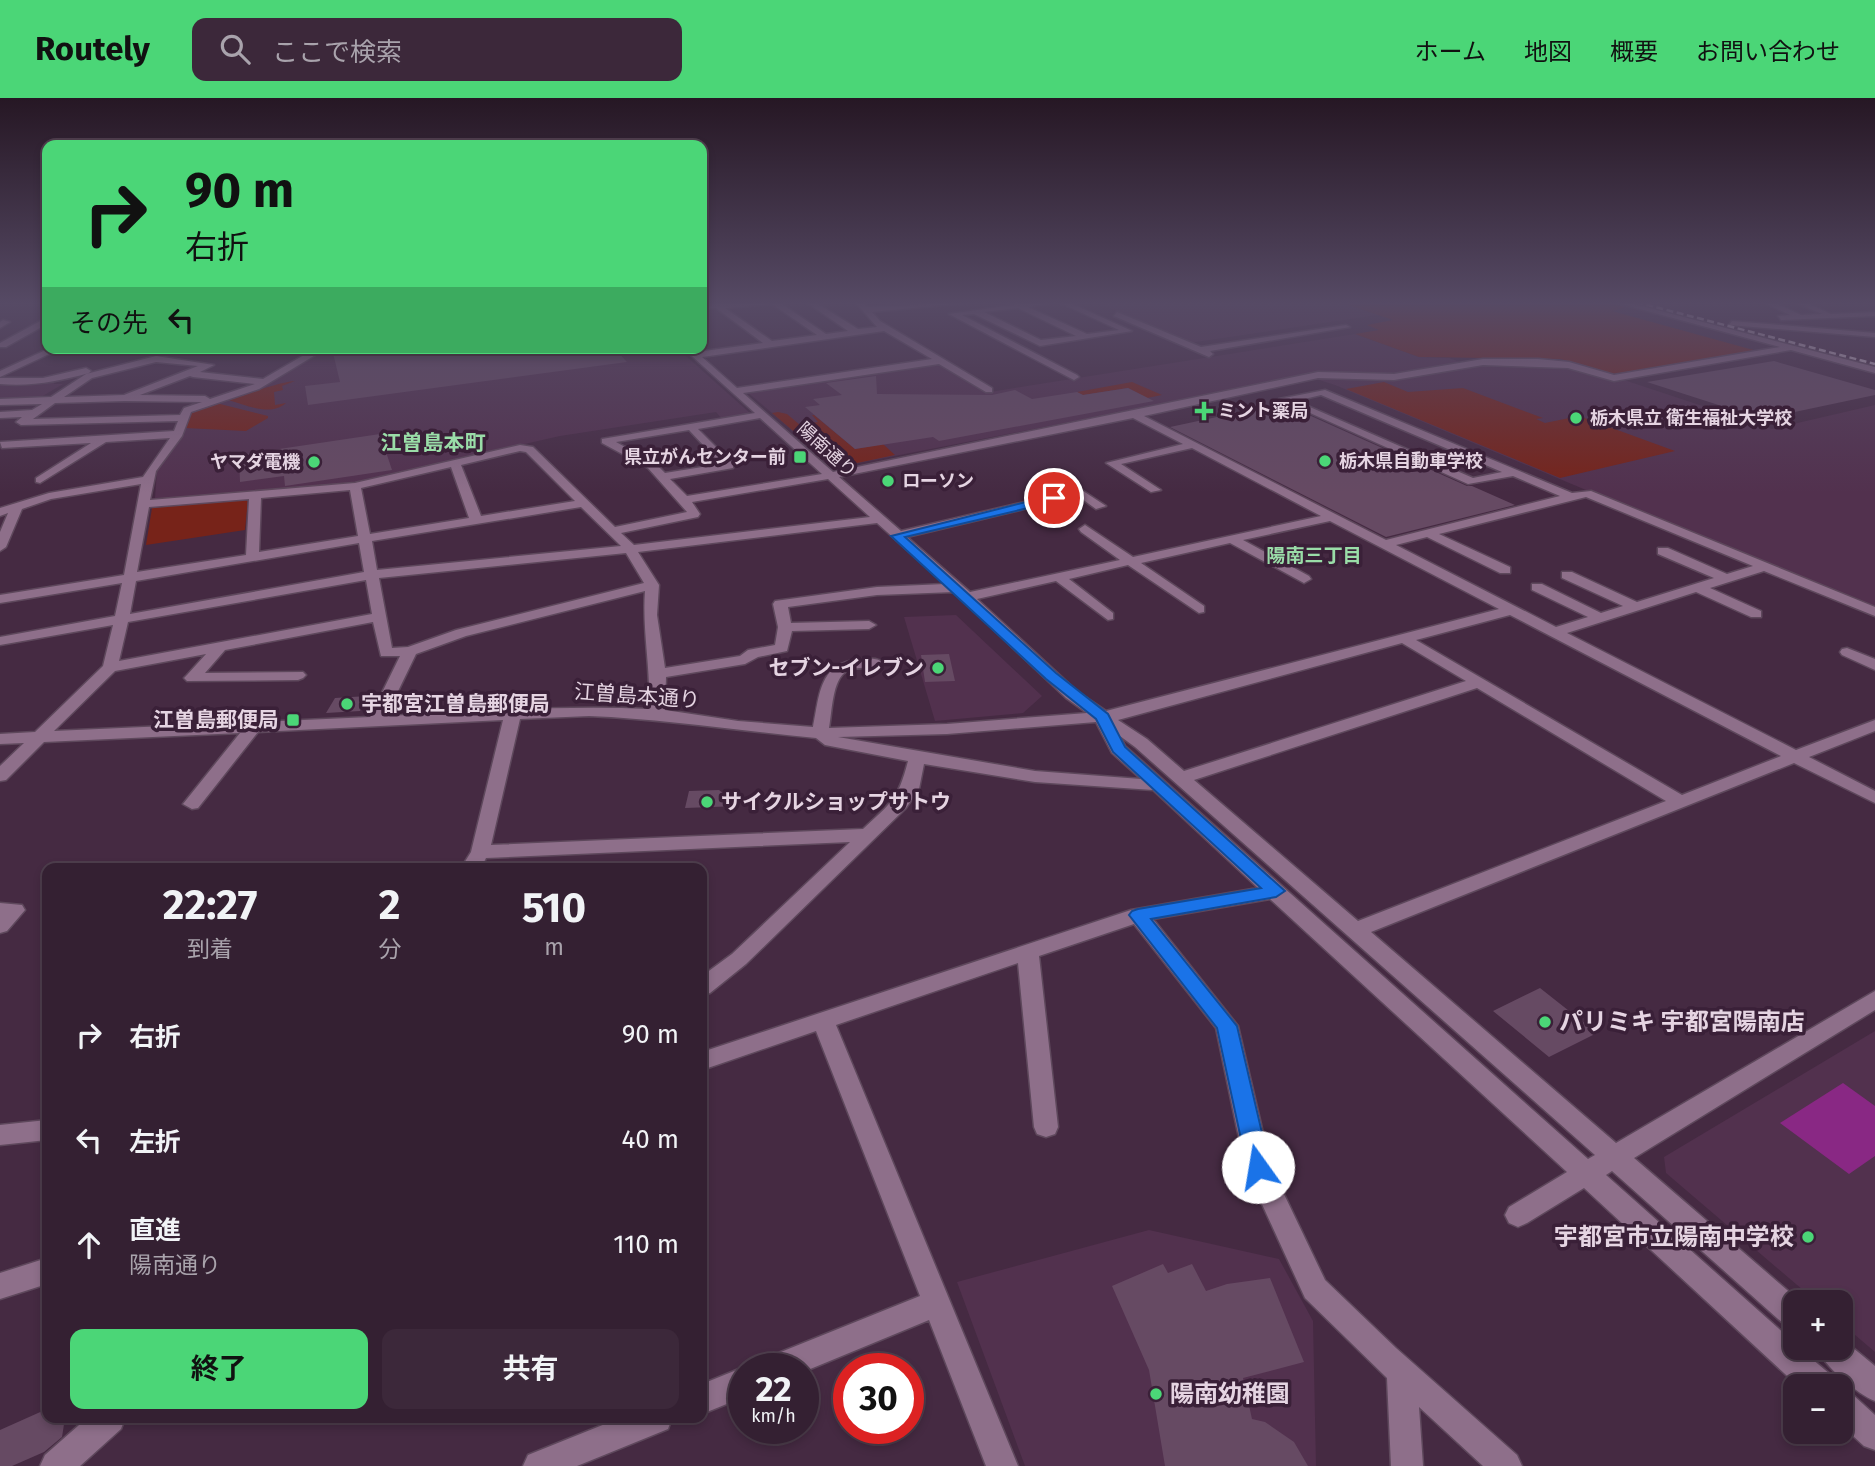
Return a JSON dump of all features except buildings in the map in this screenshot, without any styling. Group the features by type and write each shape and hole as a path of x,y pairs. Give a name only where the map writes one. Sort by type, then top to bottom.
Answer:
{"street":[{"path":"0,374 18,366"},
{"path":"0,382 54,380 107,366"},
{"path":"129,366 89,376 21,422 184,418"},
{"path":"125,398 208,366"},
{"path":"0,776 110,667 146,504 148,480 151,471 178,434 191,407 266,382 293,366"},
{"name":"陽南通り","path":"707,366 1061,685 1141,743 1783,1304"},
{"path":"735,391 906,366"},
{"path":"947,366 989,390"},
{"path":"1053,366 1074,377"},
{"path":"684,500 830,476 1135,415 1320,374 1396,377 1468,366"},
{"path":"1569,366 1614,378 1686,366"},
{"path":"25,383 61,367"},
{"path":"187,374 266,382"},
{"path":"1256,387 1472,482 1513,473"},
{"path":"1286,400 1322,392 1571,497"},
{"path":"0,402 125,398 215,399"},
{"path":"0,415 33,413"},
{"path":"612,531 694,514 659,473 606,441 762,415"},
{"path":"1135,415 1875,798"},
{"path":"659,473 721,458 691,427"},
{"path":"2,445 178,434"},
{"path":"40,480 102,440"},
{"path":"1155,490 1111,463 1193,445"},
{"path":"146,504 355,486 529,449 629,547 652,584 650,615 659,674 657,714"},
{"path":"455,463 476,520"},
{"path":"0,512 49,496 148,480"},
{"path":"355,486 386,653 411,651 461,633 652,584"},
{"path":"897,536 1080,492 1100,506"},
{"path":"1384,544 1587,493 1875,612"},
{"path":"252,557 255,495"},
{"path":"0,598 582,503"},
{"path":"0,547 17,507"},
{"path":"659,674 745,660 752,653 782,648 785,627 780,604 877,591 962,593 1059,576 1332,517"},
{"path":"0,641 370,575 746,537 878,519"},
{"path":"1085,529 1199,609"},
{"path":"1428,533 1505,570"},
{"path":"1232,539 1304,579"},
{"path":"1663,551 1727,579"},
{"path":"1555,632 1767,566"},
{"path":"1567,575 1636,607"},
{"path":"1059,576 1108,616"},
{"path":"1537,587 1600,618"},
{"path":"1698,588 1756,614"},
{"name":"江曽島本通り","path":"0,739 589,711 657,714 738,726 820,733 947,729 1102,717 1511,610"},
{"path":"110,667 379,617"},
{"path":"785,627 869,625"},
{"path":"1405,639 1681,802"},
{"path":"221,646 192,678 298,675"},
{"path":"376,720 411,651"},
{"path":"1847,652 1875,664"},
{"path":"876,663 847,666 839,669 832,677 820,733 831,741 917,758 1083,781 1158,785"},
{"path":"1181,778 1479,682"},
{"path":"513,713 475,860 868,835"},
{"path":"1102,717 1118,749 1807,1374"},
{"path":"1354,931 1875,724"},
{"path":"192,804 253,727"},
{"path":"707,983 738,959 900,804 910,789 917,758"},
{"path":"707,1058 1138,915 1276,891"},
{"path":"0,910 15,910 0,926"},
{"path":"1138,915 1227,1026 1258,1167 1315,1289 1506,1466"},
{"path":"1028,953 1046,1127"},
{"path":"1518,1215 1875,999"},
{"path":"823,1020 1002,1466"},
{"path":"0,1135 42,1131"},
{"path":"0,1286 42,1273"},
{"path":"813,1353 937,1303"},
{"path":"1845,1360 1875,1386"},
{"path":"1401,1371 1406,1466"},
{"path":"707,1397 728,1388"},
{"path":"1853,1416 1875,1435"},
{"path":"57,1466 104,1423"},
{"path":"539,1466 645,1423"}],"shaded area":[{"path":"297,366 697,366 752,415 723,420 716,412 560,436 342,485 160,500 155,498 157,471 184,435 189,411 261,387"},
{"path":"919,366 944,366 990,392 1155,366 1445,366 1390,375 1346,373 1162,404 843,466 825,458 746,391"},
{"path":"1465,366 1572,368 1611,380 1621,379 1772,429 1875,405 1875,611 1313,378 1365,378"},
{"path":"1584,366 1664,366 1613,374"},
{"path":"53,380 54,384 63,384 41,397 0,399 0,384"},
{"path":"295,381 282,386 283,390 274,392 275,405 286,403 273,409 258,409 228,400 270,386"},
{"path":"1132,382 1162,395 1147,398 1128,388 1083,395 1077,392"},
{"path":"1384,382 1408,392 1463,388 1543,418 1536,419 1545,423 1579,416 1675,451 1560,478 1346,389"},
{"path":"216,403 268,418 246,431 185,428 189,411"},
{"path":"772,413 787,414 800,425 818,422 814,415 855,449 883,444 895,455 843,466 825,458"},
{"path":"241,499 248,501 245,530 146,545 152,508"},
{"path":"956,615 1042,696 1023,713 935,721 904,617"},
{"name":"宇都宮市立陽南中学校","path":"1875,1031 1875,1352 1853,1333 1853,1290 1803,1290 1666,1173 1664,1157"},
{"path":"1843,1083 1875,1106 1875,1156 1849,1174 1780,1123"},
{"name":"陽南幼稚園","path":"1149,1230 1279,1259 1313,1321 1316,1466 1025,1466 957,1282"}],"place":[{"name":"ミント薬局","path":"1204,411"},
{"name":"栃木県立 衛生福祉大学校","path":"1576,418"},
{"name":"県立がんセンター前","path":"800,457"},
{"name":"栃木県自動車学校","path":"1325,461"},
{"name":"ヤマダ電機","path":"314,462"},
{"name":"ローソン","path":"888,481"},
{"name":"セブン-イレブン","path":"938,668"},
{"name":"宇都宮江曽島郵便局","path":"347,704"},
{"name":"江曽島郵便局","path":"293,720"},
{"name":"サイクルショップサトウ","path":"707,802"},
{"name":"パリミキ 宇都宮陽南店","path":"1545,1022"},
{"name":"宇都宮市立陽南中学校","path":"1808,1237"},
{"name":"陽南幼稚園","path":"1156,1394"}],"district":[{"name":"江曽島本町","path":"433,443"},
{"name":"陽南三丁目","path":"1314,555"}],"route":[{"path":"1054,498 897,536 1072,695 1102,717 1118,749 1276,891 1138,915 1227,1026 1258,1167"}]}
